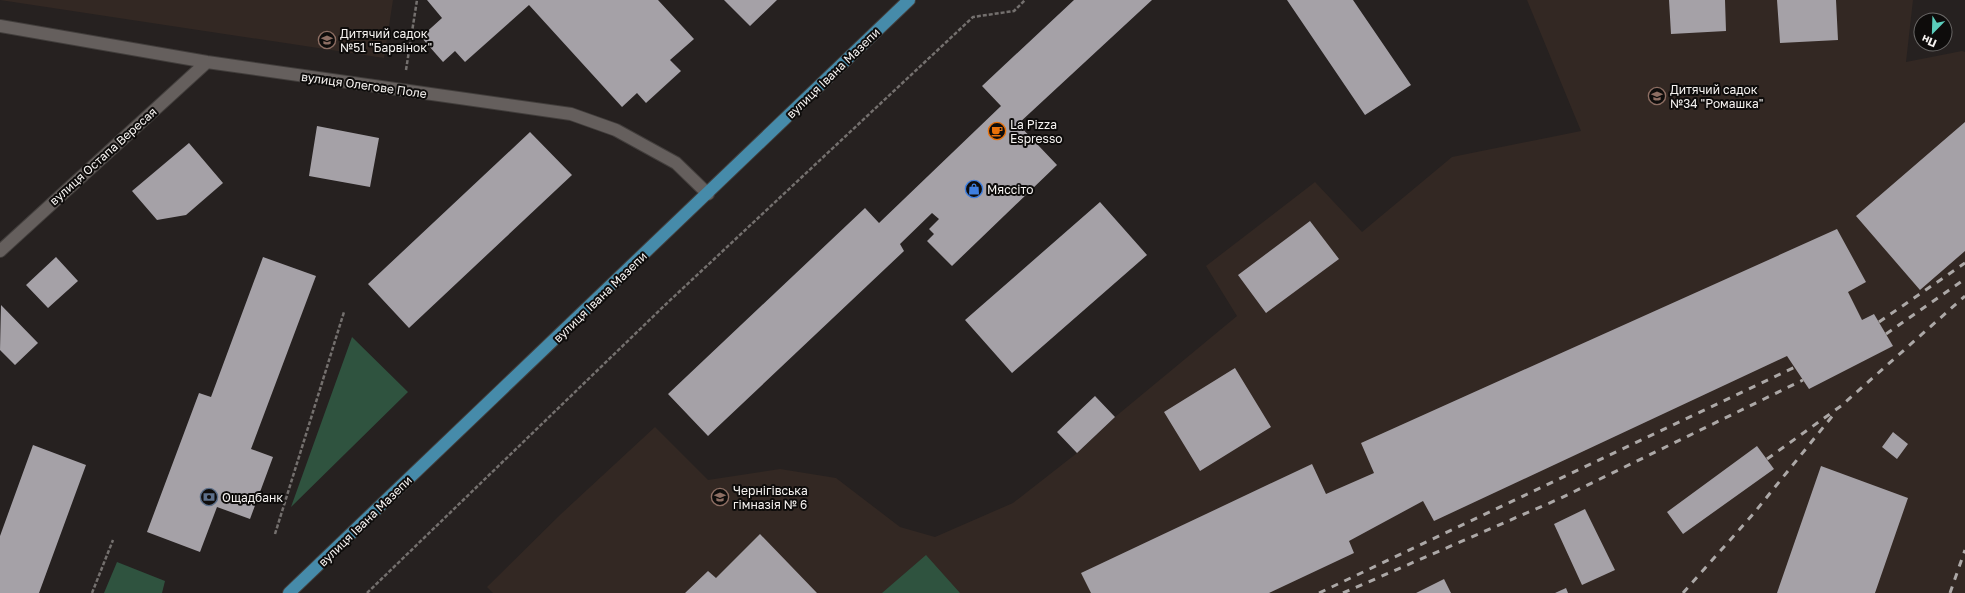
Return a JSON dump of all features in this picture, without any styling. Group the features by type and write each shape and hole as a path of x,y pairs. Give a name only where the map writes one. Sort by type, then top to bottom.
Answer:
{"main road":[{"name":"вулиця Івана Мазепи","path":"289,593 708,194 908,0"}],"street":[{"name":"вулиця Олегове Поле","path":"0,26 207,62 571,114 616,130 676,163 708,194"},
{"name":"вулиця Остапа Вересая","path":"0,251 207,62"}],"path":[{"path":"406,70 417,0"},
{"path":"367,593 665,305 973,17 1014,11 1025,0"},
{"path":"275,534 344,312"},
{"path":"92,593 113,540"}],"shaded area":[{"name":"Дитячий садок №51 \"Барвінок\"","path":"0,0 393,0 384,58"},
{"path":"1527,0 1913,0 1906,62 1962,51 1965,52 1965,593 493,593 487,587 561,514 655,427 708,480 780,469 836,478 900,527 935,537 1013,503 1077,453 1115,417 1237,316 1206,266 1315,182 1362,232 1452,157 1581,131"}],"green space":[{"path":"352,337 408,392 291,507"},
{"path":"926,555 960,593 882,593"},
{"path":"117,562 165,581 162,593 104,593"}],"building":[{"path":"427,0 658,0 694,39 670,60 681,71 646,103 637,93 622,107 529,5 465,62 455,51 443,62 421,37 442,18"},
{"path":"724,0 777,0 750,26"},
{"path":"1074,0 1152,0 1018,124 1057,165 952,266 927,241 934,234 929,229 939,219 932,213 900,244 904,251 708,436 668,394 865,208 879,223 1001,106 982,86"},
{"path":"1287,0 1353,0 1411,85 1365,115"},
{"path":"1669,0 1725,0 1726,31 1671,34"},
{"path":"1777,0 1836,0 1838,40 1780,43"},
{"path":"1965,122 1965,251 1920,290 1856,216"},
{"path":"317,126 379,138 370,187 309,176"},
{"path":"530,132 572,175 409,328 368,284"},
{"path":"189,143 223,183 186,215 157,220 132,191"},
{"path":"1100,202 1147,255 1012,373 965,320"},
{"path":"1310,221 1339,259 1266,313 1238,275"},
{"path":"1837,229 1866,282 1848,292 1862,320 1874,314 1893,346 1809,389 1787,356 1434,521 1423,501 1349,541 1354,553 1269,593 1091,593 1081,573 1312,464 1326,494 1374,473 1361,443"},
{"path":"56,257 78,281 48,308 26,285"},
{"path":"263,257 316,276 251,449 273,457 250,519 217,507 200,552 147,532 199,393 211,397"},
{"path":"1,305 38,343 15,365 0,350"},
{"path":"1235,368 1271,427 1200,471 1164,412"},
{"path":"1095,396 1115,417 1077,453 1057,432"},
{"path":"1893,432 1908,444 1897,459 1882,447"},
{"path":"33,445 86,465 39,593 0,593 0,536"},
{"path":"1757,446 1774,469 1683,534 1667,512"},
{"path":"1821,466 1908,498 1875,593 1777,593"},
{"path":"1585,509 1615,570 1582,585 1554,524"},
{"path":"760,534 817,593 685,593 708,571 716,578"},
{"path":"1444,579 1451,593 1416,593"},
{"path":"1566,588 1568,593 1555,593"}],"railway":[{"path":"1879,322 1965,263"},
{"path":"1886,334 1965,279"},
{"path":"1767,459 1841,406 1965,296"},
{"path":"1319,593 1795,367"},
{"path":"1343,593 1561,498 1803,380"},
{"path":"1683,593 1754,513 1834,414"},
{"path":"1950,593 1965,550"}],"place":[{"name":"Дитячий садок №51 \"Барвінок\"","path":"327,40"},
{"name":"Дитячий садок №34 \"Ромашка\"","path":"1657,96"},
{"name":"La Pizza Espresso","path":"997,131"},
{"name":"Мяссіто","path":"974,189"},
{"name":"Ощадбанк","path":"209,497"},
{"name":"Чернігівська гімназія № 6","path":"720,497"}]}
